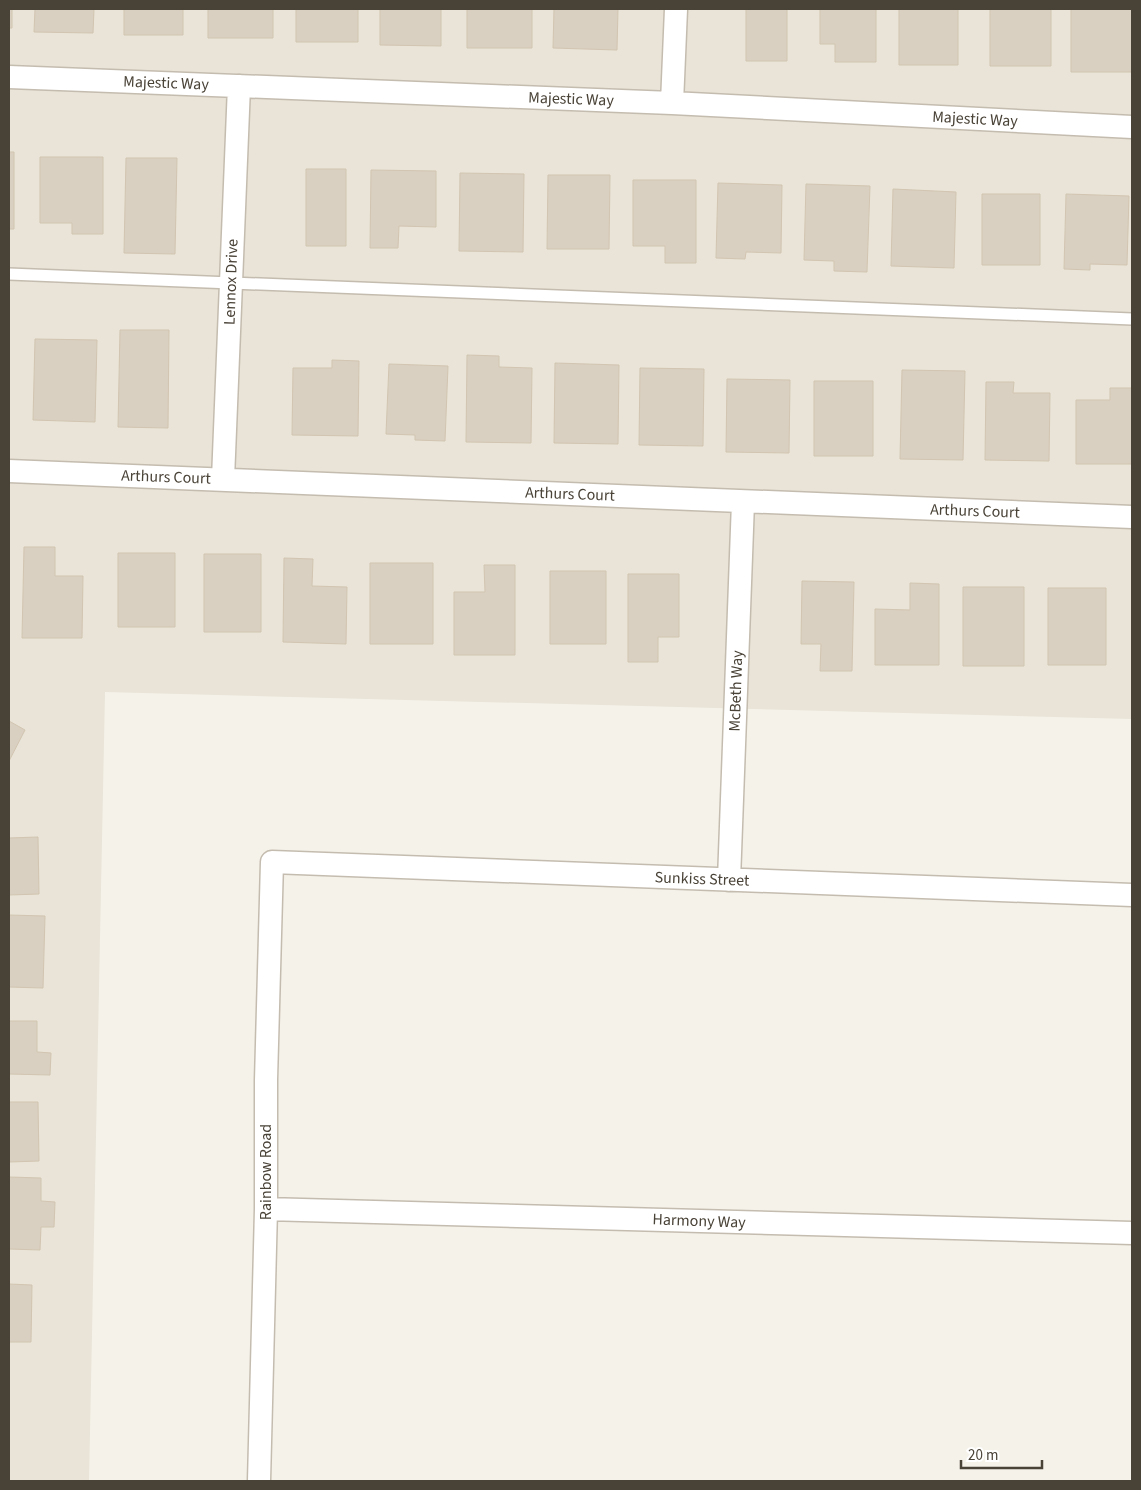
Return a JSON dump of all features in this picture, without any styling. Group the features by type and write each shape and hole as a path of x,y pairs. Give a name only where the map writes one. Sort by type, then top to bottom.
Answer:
{"street":[{"path":"672,103 676,9"},
{"name":"Majestic Way","path":"9,77 672,103 1132,127"},
{"name":"Lennox Drive","path":"223,479 239,86"},
{"name":"Arthurs Court","path":"9,471 1132,517"},
{"name":"McBeth Way","path":"728,880 743,502"},
{"name":"Sunkiss Street","path":"272,862 1132,895"},
{"name":"Rainbow Road","path":"259,1481 272,862"},
{"name":"Harmony Way","path":"266,1209 1132,1233"}],"lane":[{"path":"9,274 1132,319"}],"shaded area":[{"path":"9,9 1132,9 1132,719 105,692 89,1481 9,1481"}],"building":[{"path":"9,9 12,9 12,28 9,28"},
{"path":"35,9 94,9 93,33 34,32"},
{"path":"124,9 183,9 183,35 124,35"},
{"path":"208,9 273,9 273,38 208,38"},
{"path":"296,9 358,9 358,42 296,42"},
{"path":"380,9 441,9 441,46 380,45"},
{"path":"467,9 532,9 532,48 467,48"},
{"path":"554,9 618,9 617,50 553,48"},
{"path":"746,9 787,9 787,61 746,61"},
{"path":"820,9 876,9 876,62 835,62 835,44 820,44"},
{"path":"899,9 958,9 958,65 899,65"},
{"path":"990,9 1051,9 1051,66 990,66"},
{"path":"1071,9 1132,9 1132,72 1071,72"},
{"path":"9,152 14,152 14,229 9,229"},
{"path":"40,157 103,157 103,234 72,234 72,223 40,223"},
{"path":"126,158 177,158 175,254 124,253"},
{"path":"306,169 346,169 346,246 306,246"},
{"path":"371,170 436,171 436,227 399,226 398,248 370,248"},
{"path":"460,173 524,174 523,252 459,251"},
{"path":"548,175 610,175 609,249 547,249"},
{"path":"633,180 696,180 696,263 665,263 665,246 633,246"},
{"path":"718,183 782,185 781,253 746,252 745,259 716,258"},
{"path":"806,184 870,186 867,272 834,271 834,261 804,260"},
{"path":"893,189 956,192 954,268 891,266"},
{"path":"982,194 1040,194 1040,265 982,265"},
{"path":"1066,194 1129,196 1127,265 1090,264 1090,270 1064,269"},
{"path":"120,330 169,330 168,428 118,427"},
{"path":"35,339 97,340 95,422 33,420"},
{"path":"467,355 499,356 499,367 532,368 531,443 466,442"},
{"path":"332,360 359,361 358,436 292,435 293,368 332,368"},
{"path":"555,363 619,365 618,444 554,443"},
{"path":"389,364 448,366 445,441 415,440 415,435 386,434"},
{"path":"640,368 704,369 703,446 639,445"},
{"path":"902,370 965,371 963,460 900,459"},
{"path":"727,379 790,380 789,453 726,452"},
{"path":"814,381 873,381 873,456 814,456"},
{"path":"986,382 1014,382 1013,393 1050,393 1049,461 985,460"},
{"path":"1110,388 1132,388 1132,464 1076,464 1076,400 1110,400"},
{"path":"24,547 55,547 55,576 83,576 82,638 22,638"},
{"path":"118,553 175,553 175,627 118,627"},
{"path":"204,554 261,554 261,632 204,632"},
{"path":"284,558 313,559 312,586 347,587 346,644 283,642"},
{"path":"370,563 433,563 433,644 370,644"},
{"path":"484,565 515,565 515,655 454,655 454,592 485,592"},
{"path":"550,571 606,571 606,644 550,644"},
{"path":"628,574 679,574 679,637 658,637 658,662 628,662"},
{"path":"802,581 854,582 852,671 820,671 821,644 801,644"},
{"path":"910,583 939,584 939,665 875,665 875,609 910,610"},
{"path":"963,587 1024,587 1024,666 963,666"},
{"path":"1048,588 1106,588 1106,665 1048,665"},
{"path":"9,721 25,730 9,761"},
{"path":"38,837 39,894 9,895 9,838"},
{"path":"9,915 45,916 43,988 9,987"},
{"path":"9,1021 37,1021 37,1052 51,1053 50,1075 9,1074"},
{"path":"9,1102 38,1102 39,1161 9,1162"},
{"path":"9,1177 41,1178 41,1201 55,1202 54,1227 41,1227 40,1250 9,1249"},
{"path":"9,1284 32,1285 31,1342 9,1342"}]}
